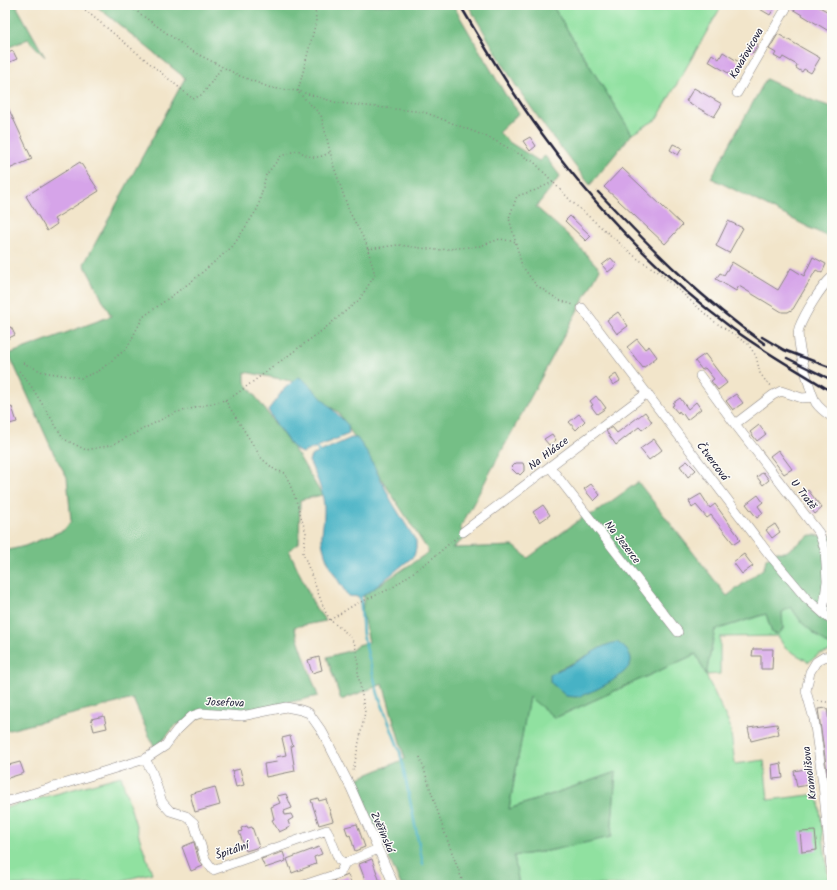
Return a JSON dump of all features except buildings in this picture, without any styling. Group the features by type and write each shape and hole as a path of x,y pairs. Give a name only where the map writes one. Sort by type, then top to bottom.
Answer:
{"street":[{"name":"Kovařovicova","path":"737,92 788,5"},
{"path":"832,276 814,301 798,330 800,349 813,397 820,407 832,417"},
{"name":"Čtvercová","path":"582,308 768,553 806,598 832,621"},
{"name":"U Tratě","path":"700,376 819,533 825,550 827,581 823,613"},
{"path":"735,424 773,395 781,391 802,398 813,397"},
{"name":"Na Hlásce","path":"463,532 647,393"},
{"name":"Na Jezerce","path":"550,466 678,632"},
{"name":"Kramolišova","path":"832,656 824,657 816,662 810,672 806,691 815,726 823,784 832,878"},
{"name":"Josefova","path":"5,802 145,759 165,746 177,730 192,716 201,712 242,716 286,707 309,713 323,733 351,788"},
{"name":"Špitální","path":"145,759 152,772 162,802 170,810 186,816 194,823 205,859 213,870 328,830 339,860 345,863"},
{"name":"Zvěřinská","path":"351,788 394,885"},
{"path":"304,885 340,873 345,863 378,849"}],"path":[{"path":"79,5 193,99 203,94 222,67"},
{"path":"128,5 190,50 240,76 271,88 298,91 338,103 424,112 490,138 534,162 572,202 638,259 660,273 712,320 748,344 756,356 760,373 763,378 767,383 781,391"},
{"path":"298,91 316,22 315,5"},
{"path":"19,371 31,386 64,439 86,450 112,445 174,413 225,400 235,395 324,329 359,300 375,275 366,243 349,211 330,152 321,115 298,91"},
{"path":"23,363 43,372 81,378 99,371 127,348 143,317 192,281 233,246 258,208 266,175 281,156 298,150 306,156 322,157 330,152"},
{"path":"553,182 536,190 517,196 509,218 522,266 536,285 559,300 582,308"},
{"path":"368,250 398,245 437,250 480,246 500,240 516,242"},
{"path":"225,400 262,459 275,470 285,473 295,497 306,533 303,553 325,611 330,620 349,635 355,645 358,660 358,674 365,712 356,752 351,788"},
{"path":"330,620 354,605 392,588 434,557 463,532"},
{"path":"808,700 827,702 832,707"},
{"path":"420,757 444,831 464,885"}],"green space":[{"path":"5,5 19,5 17,7 45,57 28,39 5,49"},
{"path":"95,5 453,5 505,94 519,113 499,132 509,142 539,161 545,156 560,176 536,207 568,235 600,269 460,528 468,536 452,548 514,546 528,558 583,517 595,513 638,482 727,596 764,568 766,559 776,552 786,552 810,535 832,536 832,648 802,623 791,607 782,612 783,629 779,634 772,633 766,614 715,630 706,675 696,654 555,718 529,697 509,809 616,772 611,837 553,850 514,856 519,885 401,885 354,780 405,759 383,684 341,700 327,657 352,650 358,645 369,642 362,612 364,595 429,552 338,412 291,381 245,372 245,382 300,458 322,495 300,500 299,543 289,550 315,607 326,621 294,627 318,696 243,713 220,711 176,725 164,739 154,747 133,699 5,731 5,551 25,546 64,530 71,521 67,477 54,454 9,354 111,316 84,264 185,78","holes":["588,655 613,680 557,670"]},
{"path":"468,5 552,5 632,134 590,185 547,130 516,86"},
{"path":"552,5 722,5 657,119 632,134"},
{"path":"766,79 814,101 832,107 832,239 711,178"},
{"path":"791,607 802,623 832,648 832,651 819,654 809,662 785,648 778,636 720,637 720,674 706,675 730,726 735,764 764,760 768,800 818,794 829,885 519,885 514,856 553,850 611,836 616,772 509,809 529,696 555,718 696,654 706,674 715,630 766,614 772,633 783,629 782,612"},
{"path":"121,776 152,873 104,885 5,885 5,808"}],"water":[{"path":"298,377 303,379 348,425 349,434 302,453 293,447 268,410 284,389"},
{"path":"351,438 357,438 367,452 392,502 416,541 414,556 361,597 348,596 327,560 322,538 324,506 322,493 309,461 311,456"},
{"path":"617,642 629,653 631,661 624,672 608,684 576,697 566,696 550,682 550,675 553,673 578,661 599,648"}],"waterway":[{"path":"317,448 320,455"},
{"path":"360,594 363,635 378,694 400,752 423,864"}],"railway":[{"path":"460,5 510,87 543,135 585,189 630,239 680,286 733,329 769,354 832,392"},
{"path":"598,192 698,291 765,344"},
{"path":"762,337 784,350 832,368"},
{"path":"787,358 832,380"}]}
